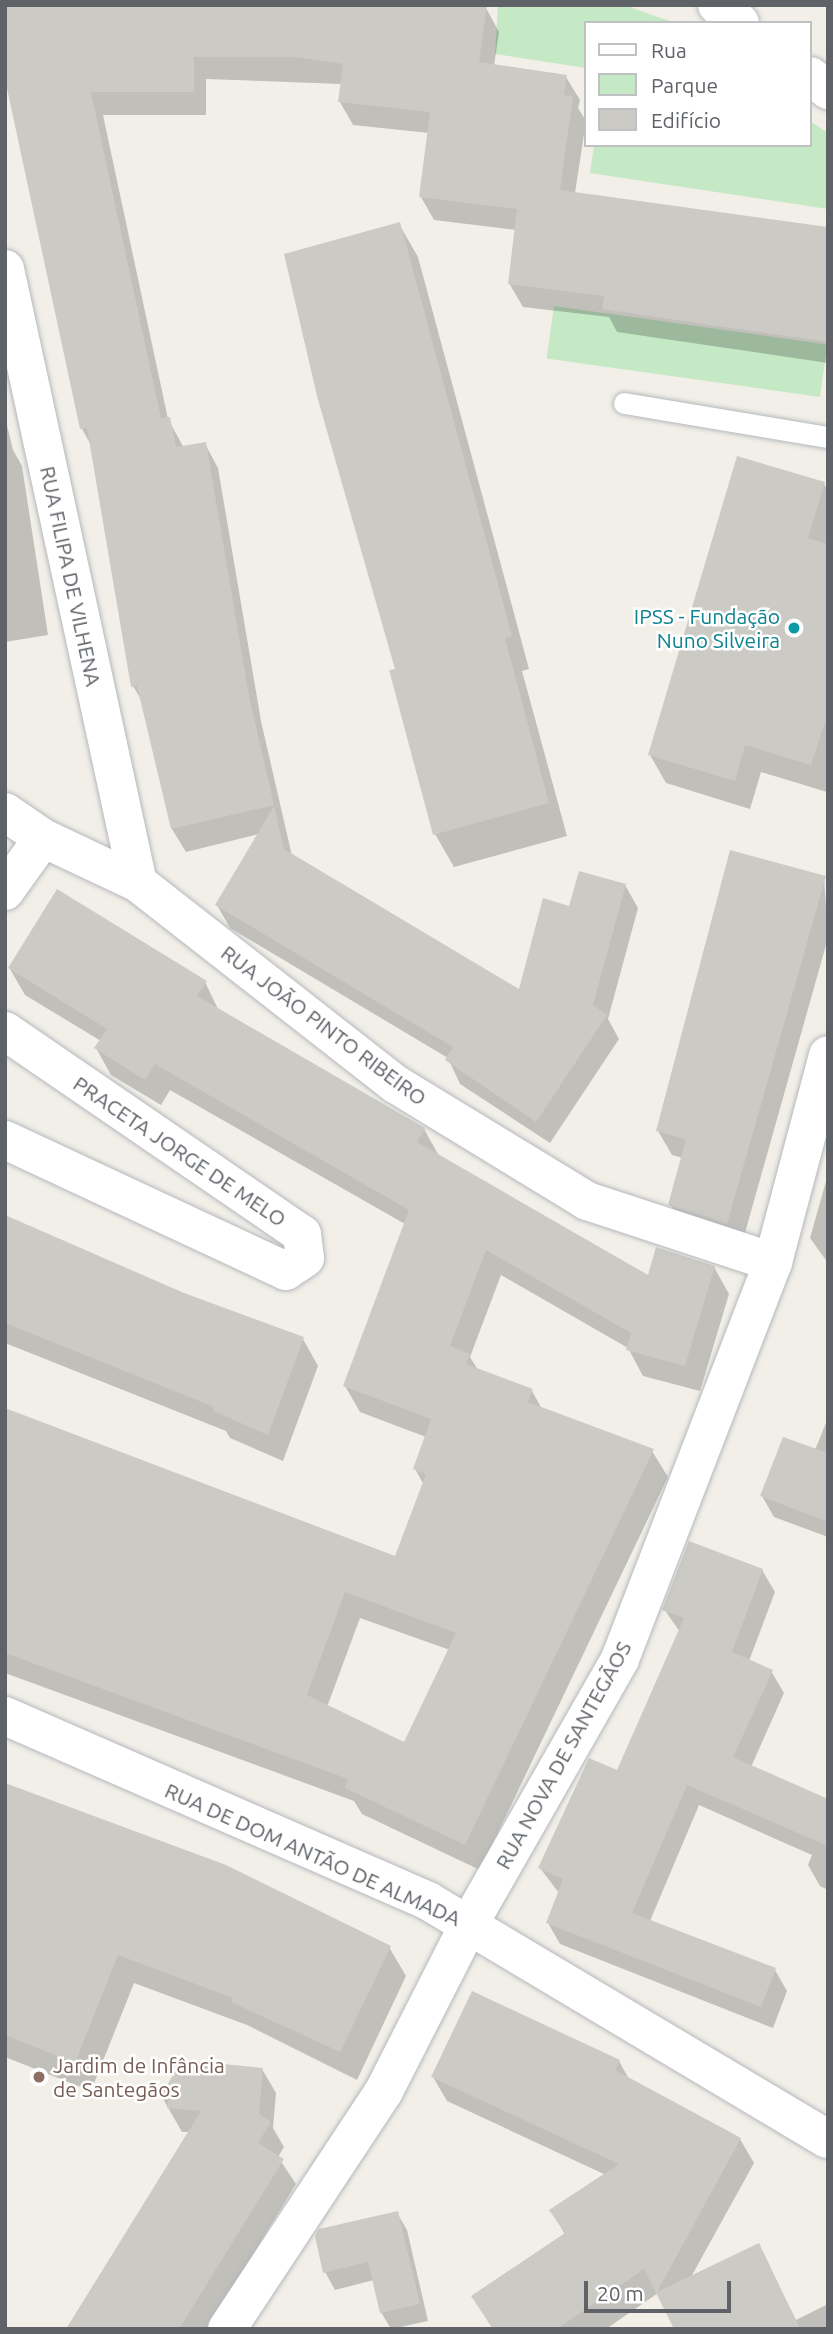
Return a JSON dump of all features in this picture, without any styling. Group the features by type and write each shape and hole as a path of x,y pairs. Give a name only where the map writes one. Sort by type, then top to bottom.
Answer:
{"street":[{"path":"717,5 737,21"},
{"path":"812,78 828,90"},
{"name":"RUA FILIPA DE VILHENA","path":"5,269 138,883"},
{"name":"RUA JOÃO PINTO RIBEIRO","path":"5,812 43,838 138,883 397,1085 587,1200 773,1262"},
{"path":"5,891 43,838"},
{"name":"PRACETA JORGE DE MELO","path":"5,1031 302,1234 305,1258 286,1270 5,1140"},
{"name":"RUA NOVA DE SANTEGÃOS","path":"226,2329 384,2091 469,1924 620,1659 773,1262 828,1055"},
{"name":"RUA DE DOM ANTÃO DE ALMADA","path":"5,1716 428,1901 828,2139"}],"lane":[{"path":"624,402 828,436"}],"green space":[{"path":"498,5 624,5 669,21 584,21 584,68 495,54"},
{"path":"812,122 828,133 828,209 590,173 594,147 812,147"},
{"path":"554,306 827,344 820,397 547,358"}],"building":[{"path":"5,5 487,5 479,62 567,75 564,95 573,96 560,190 828,227 828,342 602,309 604,296 508,284 517,209 419,197 430,112 338,102 343,64 296,57 194,57 194,92 91,92 161,418 170,417 176,447 206,442 249,696 274,805 171,829 137,686 131,687 87,428 80,429 5,79"},
{"path":"400,222 512,636 505,638 549,803 433,835 389,670 395,669 317,396 284,254"},
{"path":"737,456 825,482 808,538 828,544 828,713 811,765 745,745 735,781 648,755"},
{"path":"274,806 284,849 519,989 543,898 569,906 579,871 626,884 593,1005 607,1015 536,1122 445,1060 453,1047 215,905"},
{"path":"730,850 826,876 727,1224 668,1205 686,1139 656,1131"},
{"path":"57,889 207,981 197,996 425,1128 417,1142 648,1275 656,1247 715,1266 685,1366 626,1350 631,1333 486,1250 450,1346 470,1354 466,1364 533,1389 528,1402 654,1449 465,1845 345,1788 348,1779 5,1653 5,1408 395,1556 426,1474 413,1469 431,1419 343,1386 409,1210 155,1064 145,1080 94,1048 107,1029 8,968","holes":["345,1592 456,1633 404,1742 307,1695"]},
{"path":"5,1215 184,1293 304,1337 268,1435 213,1411 214,1407 5,1323"},
{"path":"783,1437 828,1453 828,1522 760,1496"},
{"path":"689,1541 763,1569 732,1652 773,1670 733,1757 828,1799 828,1846 687,1785 632,1913 776,1968 761,2007 546,1923 563,1879 538,1868 589,1758 617,1770 684,1618 662,1610"},
{"path":"5,1783 226,1865 391,1946 340,2052 231,2002 233,1998 118,1955 75,2063 5,2035"},
{"path":"472,1991 620,2060 615,2070 741,2138 657,2292 759,2243 800,2329 674,2329 644,2269 557,2329 493,2329 471,2296 565,2233 549,2210 619,2164 431,2077"},
{"path":"182,2060 263,2068 259,2114 271,2122 258,2143 284,2159 179,2329 66,2329 201,2111 167,2108 168,2100 160,2097"},
{"path":"398,2211 420,2304 380,2313 368,2262 323,2273 315,2236 319,2229"}],"place":[{"name":"IPSS - Fundação Nuno Silveira","path":"794,628"},
{"name":"Jardim de Infância de Santegãos","path":"39,2077"}]}
